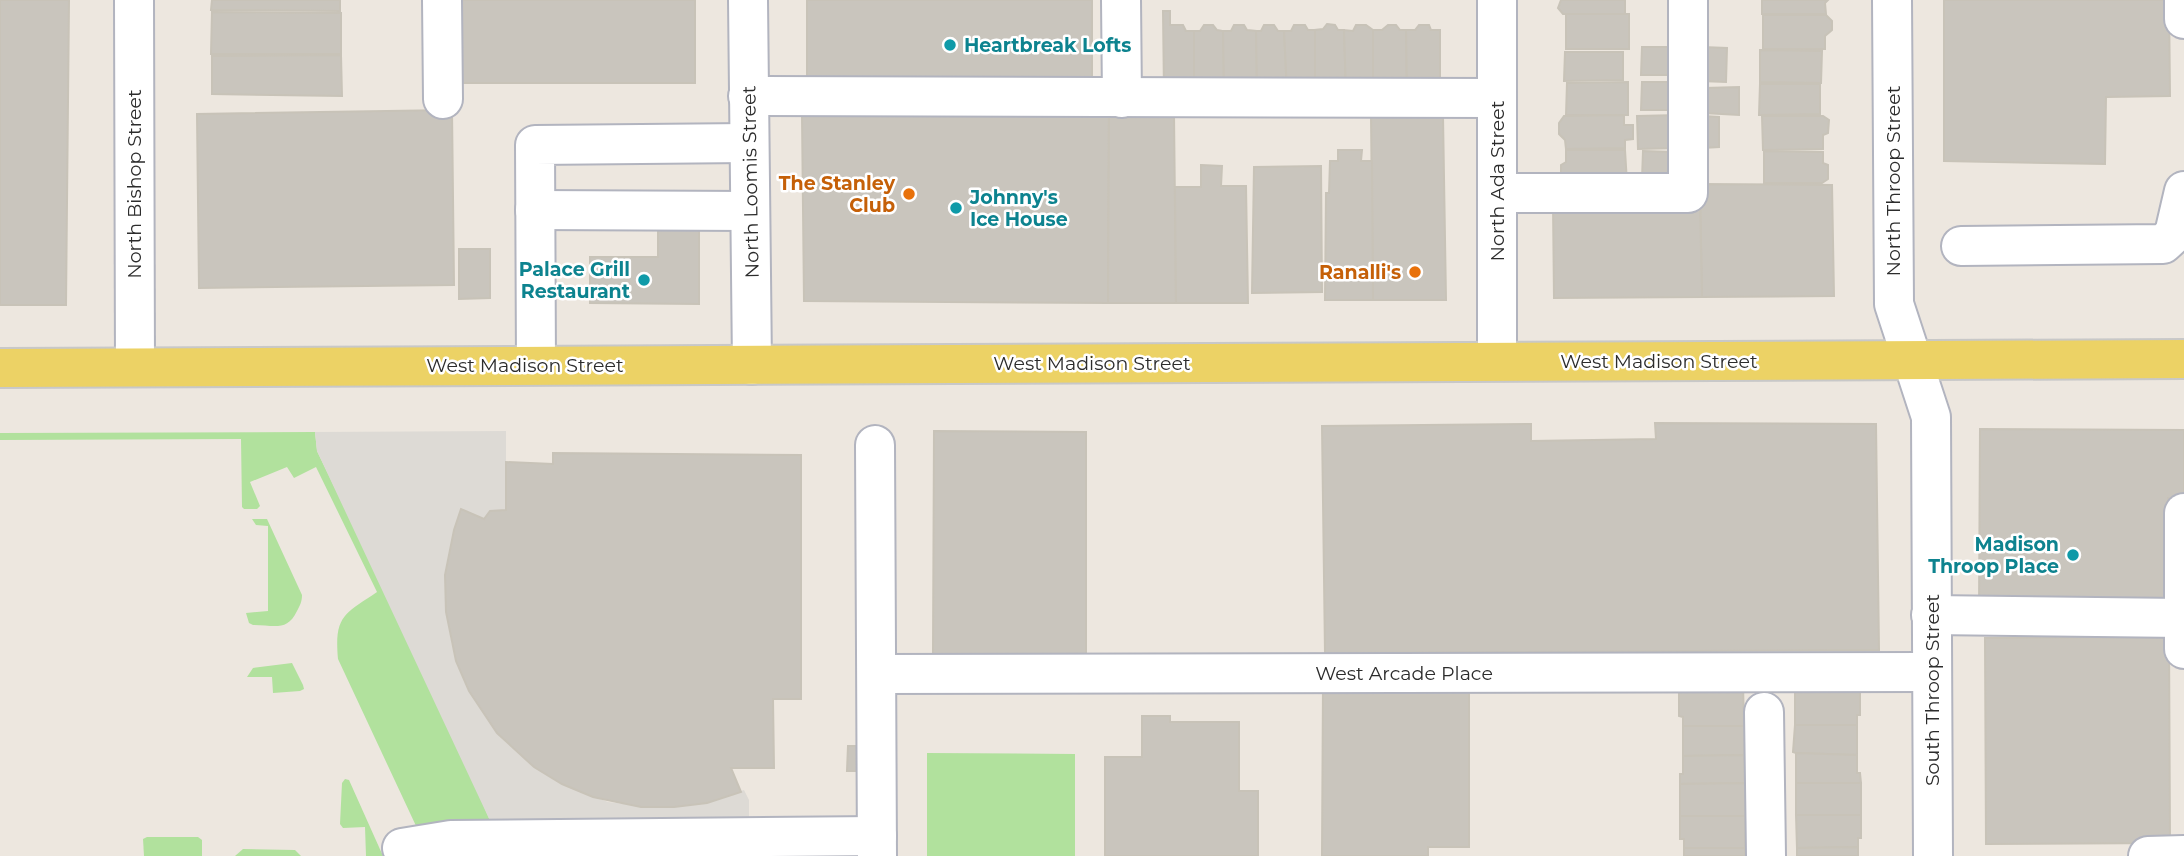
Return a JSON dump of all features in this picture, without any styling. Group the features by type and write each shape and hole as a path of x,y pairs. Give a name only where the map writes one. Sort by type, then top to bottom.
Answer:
{"main road":[{"name":"West Madison Street","path":"0,368 2184,359"}],"street":[{"name":"North Bishop Street","path":"134,0 135,367"},
{"path":"442,0 443,99"},
{"name":"North Loomis Street","path":"748,0 752,365"},
{"path":"1121,0 1122,98"},
{"name":"North Ada Street","path":"1497,0 1497,361"},
{"path":"1497,193 1688,193 1688,0"},
{"name":"North Throop Street","path":"1892,0 1894,304 1911,360"},
{"path":"2184,0 2184,19"},
{"path":"748,96 1497,98"},
{"path":"536,365 535,145 748,143"},
{"path":"1961,246 2163,244 2174,234 2184,191"},
{"path":"535,210 750,211"},
{"name":"South Throop Street","path":"1911,360 1931,417 1933,856"},
{"path":"402,848 451,840 877,846 875,445"},
{"path":"2184,513 2184,649"},
{"path":"1931,615 2183,618"},
{"name":"West Arcade Place","path":"877,674 1931,672"},
{"path":"1764,712 1766,856"},
{"path":"2148,856 2184,855"}],"green space":[{"path":"315,432 317,451 438,701 492,825 417,828 338,659 338,633 344,617 377,592 316,467 294,478 287,467 250,482 260,506 257,509 244,509 241,439 0,440 0,433"},
{"path":"252,519 267,519 302,595 293,618 284,625 249,623 246,613 268,611 268,526 256,525"},
{"path":"292,663 303,685 304,689 300,691 273,693 272,677 247,677 253,668"},
{"path":"927,753 1075,754 1075,856 927,856"},
{"path":"345,779 349,780 383,856 366,856 365,827 343,828 340,824 342,783"},
{"path":"198,837 202,840 202,856 144,856 143,839"},
{"path":"243,849 295,850 301,856 235,856"}],"shaded area":[{"path":"506,431 506,510 490,511 484,519 461,510 445,575 446,612 452,645 462,676 478,705 497,733 534,767 577,790 608,802 658,808 707,803 744,790 749,800 749,824 492,825 317,451 315,432"}],"building":[{"path":"0,0 69,0 66,305 0,305"},
{"path":"212,0 340,0 340,11 211,10"},
{"path":"455,0 695,0 695,83 455,83"},
{"name":"Heartbreak Lofts","path":"807,0 1092,0 1092,90 807,91"},
{"path":"1561,0 1625,0 1625,14 1563,14 1558,8"},
{"path":"1762,0 1828,0 1825,3 1826,14 1762,14"},
{"path":"1944,0 2169,0 2170,96 2106,97 2105,164 1944,161"},
{"path":"1163,11 1170,11 1170,25 1183,25 1186,31 1194,31 1194,92 1164,92"},
{"path":"212,12 341,13 341,54 211,54"},
{"path":"1566,14 1629,14 1629,49 1566,49"},
{"path":"1763,15 1826,15 1832,21 1832,30 1825,36 1825,49 1763,49"},
{"path":"1327,24 1344,30 1346,92 1315,92 1315,30 1323,29"},
{"path":"1204,25 1213,25 1217,30 1223,31 1224,92 1194,92 1194,31 1200,31"},
{"path":"1234,25 1244,25 1247,30 1256,31 1257,92 1224,92 1223,31 1231,31"},
{"path":"1264,25 1274,25 1278,31 1284,31 1287,92 1257,92 1256,31 1261,31"},
{"path":"1294,25 1305,25 1308,30 1315,30 1315,92 1287,92 1284,31 1291,31"},
{"path":"1356,25 1366,25 1373,30 1373,92 1346,92 1344,30 1353,31"},
{"path":"1388,25 1396,25 1400,30 1406,30 1407,92 1373,92 1373,30 1382,30"},
{"path":"1419,25 1429,25 1431,30 1440,30 1440,92 1407,92 1406,30 1415,30"},
{"path":"1642,47 1671,47 1672,75 1641,75"},
{"path":"1702,47 1727,48 1726,82 1701,81"},
{"path":"1760,50 1822,51 1821,83 1760,82"},
{"path":"1565,52 1623,52 1623,80 1564,81"},
{"path":"341,55 342,96 212,94 212,56"},
{"path":"1628,82 1628,115 1566,115 1567,83"},
{"path":"1642,82 1671,82 1672,110 1641,110"},
{"path":"1760,84 1820,84 1820,114 1759,115"},
{"path":"1739,87 1739,115 1704,113 1705,88"},
{"path":"452,110 454,285 199,288 197,114"},
{"name":"Johnny's Ice House","path":"1109,113 1108,303 804,301 802,115"},
{"path":"1109,113 1174,114 1176,303 1108,303"},
{"path":"1624,115 1624,125 1633,125 1633,139 1625,140 1625,148 1566,149 1565,140 1559,134 1559,123 1564,116"},
{"path":"1679,115 1679,148 1638,149 1637,116"},
{"path":"1371,116 1443,116 1446,300 1373,300"},
{"path":"1703,116 1719,117 1719,147 1703,148"},
{"path":"1762,116 1823,116 1829,120 1828,133 1823,135 1823,149 1763,150"},
{"path":"1338,150 1362,150 1361,161 1372,161 1373,300 1325,300 1326,193 1329,193 1330,161 1338,161"},
{"path":"1566,150 1625,150 1627,183 1561,179 1561,165 1566,162"},
{"path":"1643,151 1673,152 1673,179 1642,179"},
{"path":"1764,151 1823,152 1823,163 1828,165 1828,179 1822,183 1764,183"},
{"path":"1201,165 1222,166 1221,186 1246,186 1248,303 1176,303 1175,187 1201,187"},
{"path":"1321,166 1322,292 1252,293 1254,167"},
{"path":"1700,184 1832,185 1834,296 1702,297"},
{"path":"1700,203 1702,297 1554,298 1553,204"},
{"name":"Palace Grill Restaurant","path":"658,225 699,225 699,304 590,303 590,257 658,257"},
{"path":"459,249 490,249 490,298 459,299"},
{"path":"1655,423 1876,424 1879,650 1325,653 1322,426 1531,424 1531,441 1656,439"},
{"name":"Madison Throop Place","path":"1980,429 2184,430 2184,499 2168,498 2167,614 1979,612"},
{"path":"934,431 1086,432 1086,654 933,654"},
{"path":"553,453 801,455 801,699 773,699 774,768 731,768 741,792 707,803 674,807 641,807 593,797 562,784 534,767 497,733 469,691 456,661 446,612 445,575 461,509 484,519 490,511 506,510 506,462 553,464"},
{"path":"2169,637 2170,843 1986,844 1985,638"},
{"path":"1860,682 1860,715 1857,715 1857,725 1795,725 1795,683"},
{"path":"1743,683 1744,726 1683,726 1683,717 1679,716 1679,684"},
{"path":"1323,685 1469,685 1469,847 1428,847 1428,856 1322,856"},
{"path":"1142,716 1170,716 1170,722 1239,722 1239,791 1258,791 1258,856 1105,856 1105,757 1142,757"},
{"path":"1795,725 1857,725 1857,755 1793,752"},
{"path":"1683,726 1744,726 1744,755 1683,756"},
{"path":"848,746 858,746 858,771 847,771"},
{"path":"1796,753 1857,755 1857,773 1860,773 1861,783 1796,783"},
{"path":"1744,755 1745,783 1680,784 1683,756"},
{"path":"1745,783 1745,816 1680,816 1680,784"},
{"path":"1796,783 1861,783 1861,815 1796,815"},
{"path":"1796,815 1861,815 1861,838 1858,838 1858,847 1797,848"},
{"path":"1680,816 1745,816 1745,848 1684,848 1684,839 1680,839"},
{"path":"1858,847 1858,856 1797,856 1797,848"},
{"path":"1684,848 1745,848 1745,856 1684,856"}],"place":[{"name":"Heartbreak Lofts","path":"950,45"},
{"name":"The Stanley Club","path":"909,194"},
{"name":"Johnny's Ice House","path":"956,208"},
{"name":"Ranalli's","path":"1415,272"},
{"name":"Palace Grill Restaurant","path":"644,280"},
{"name":"Madison Throop Place","path":"2073,555"}]}
